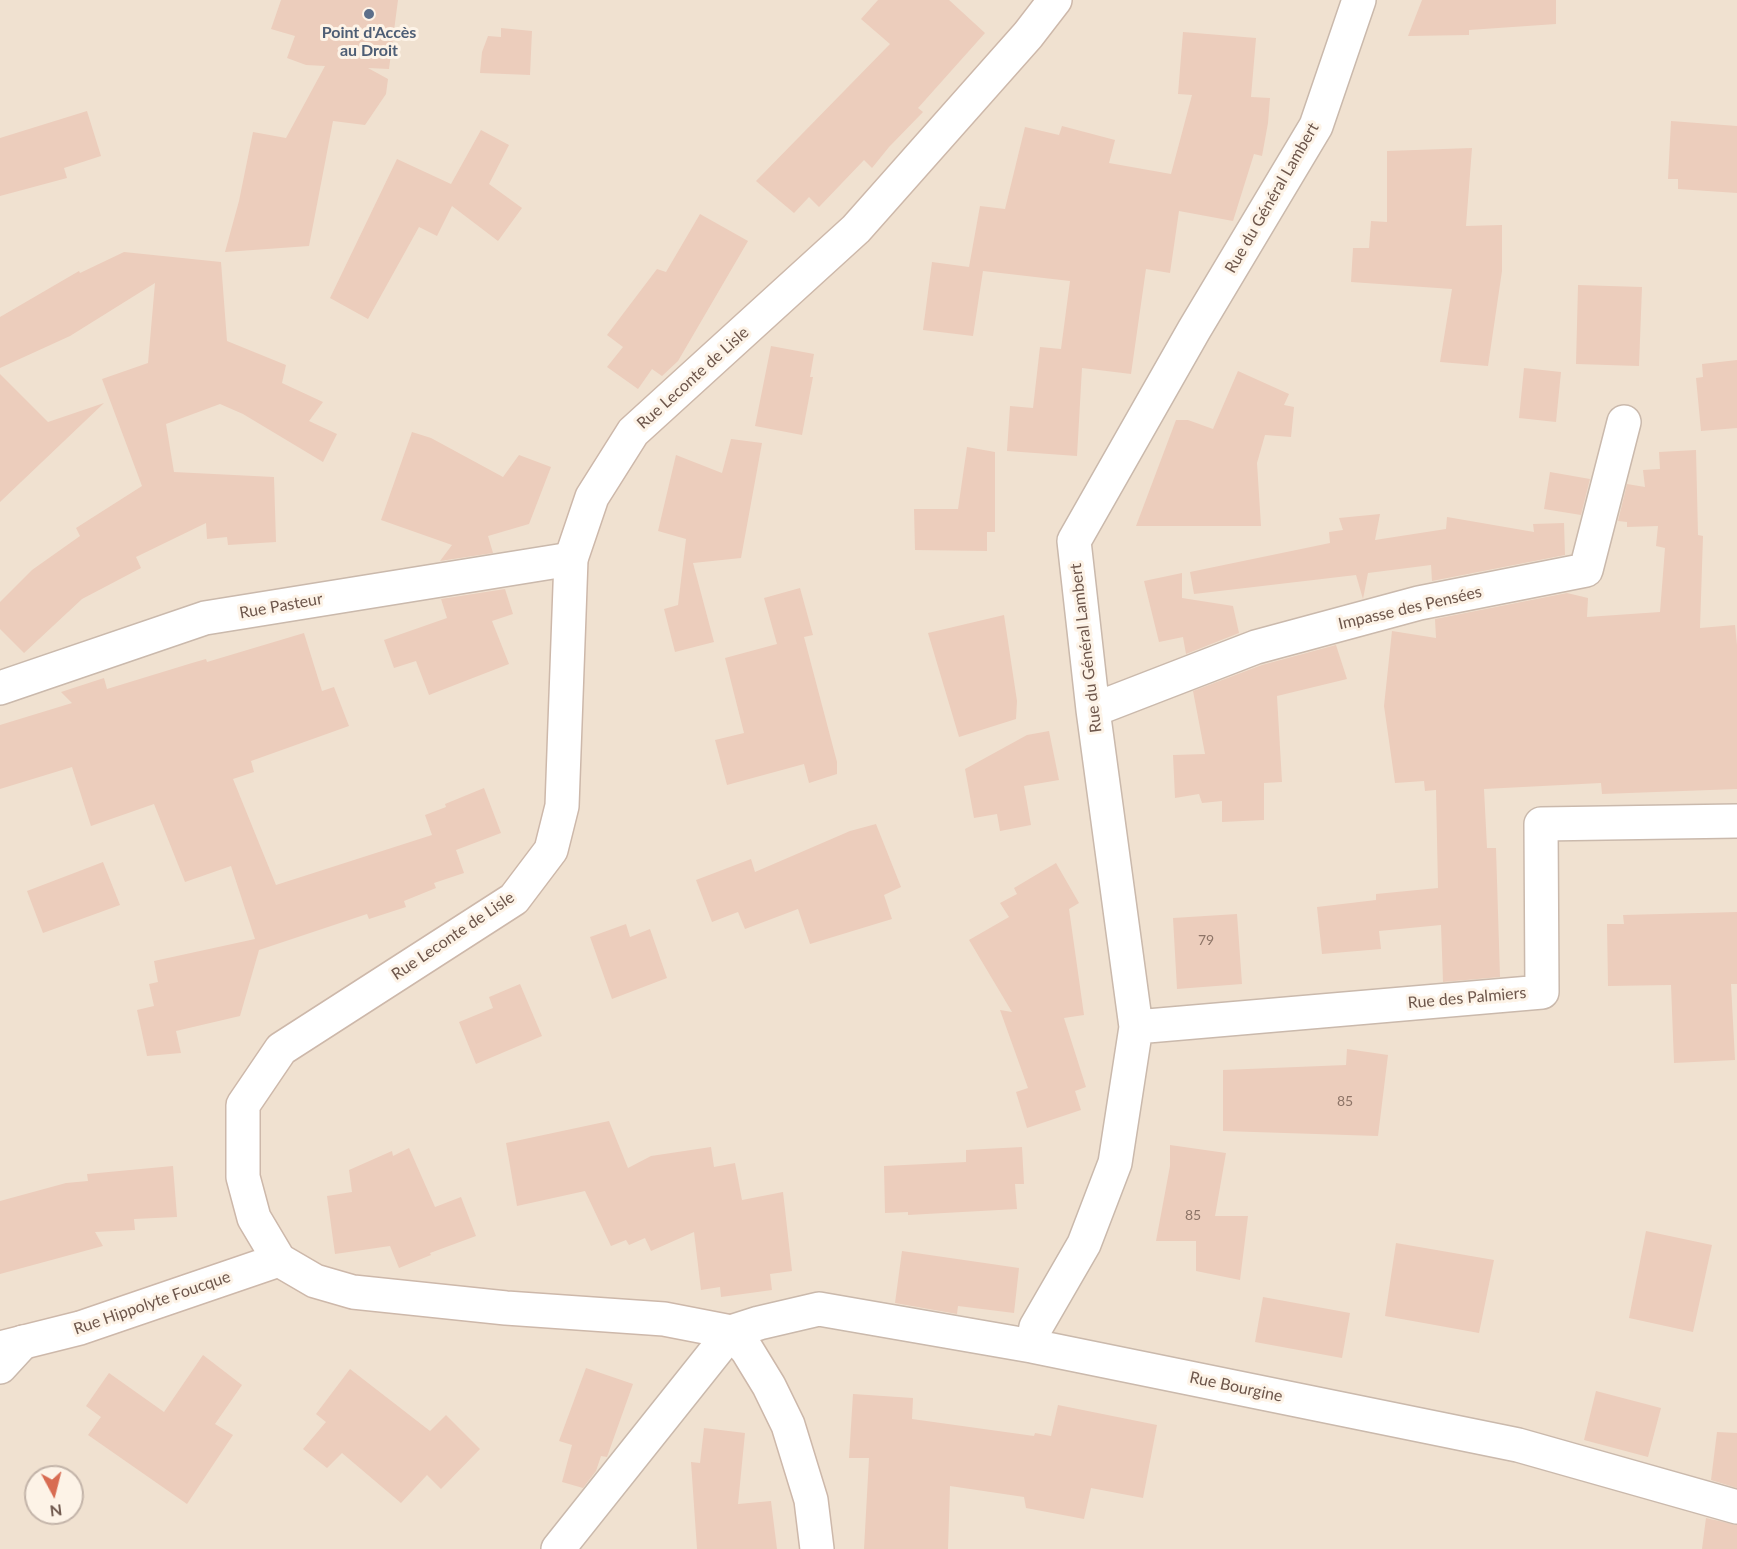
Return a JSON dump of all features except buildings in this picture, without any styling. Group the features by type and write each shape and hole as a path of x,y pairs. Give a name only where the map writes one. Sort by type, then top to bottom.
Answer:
{"street":[{"name":"Rue Leconte de Lisle","path":"731,1332 664,1319 506,1308 353,1292 315,1281 279,1260 254,1218 243,1177 243,1105 281,1049 514,899 551,850 562,806 571,559 592,497 633,432 856,229 1029,35 1055,0"},
{"name":"Rue du Général Lambert","path":"1032,1346 1036,1327 1084,1244 1115,1163 1136,1027 1093,710 1074,541 1194,330 1316,126 1359,0"},
{"name":"Impasse des Pensées","path":"1093,710 1256,647 1419,603 1586,570 1624,422"},
{"name":"Rue Pasteur","path":"0,688 205,618 571,559"},
{"name":"Rue des Palmiers","path":"1136,1027 1542,992 1541,824 1737,821"},
{"name":"Rue Hippolyte Foucque","path":"0,1367 12,1345 80,1328 279,1260"},
{"name":"Rue Bourgine","path":"731,1332 819,1309 1032,1346 1518,1445 1737,1507"},
{"path":"558,1549 731,1332 747,1350 769,1386 788,1425 811,1500 817,1549"}],"shaded area":[{"path":"0,0 1737,0 1737,1549 0,1549"}],"place":[{"name":"Point d'Accès au Droit","path":"369,14"}]}
